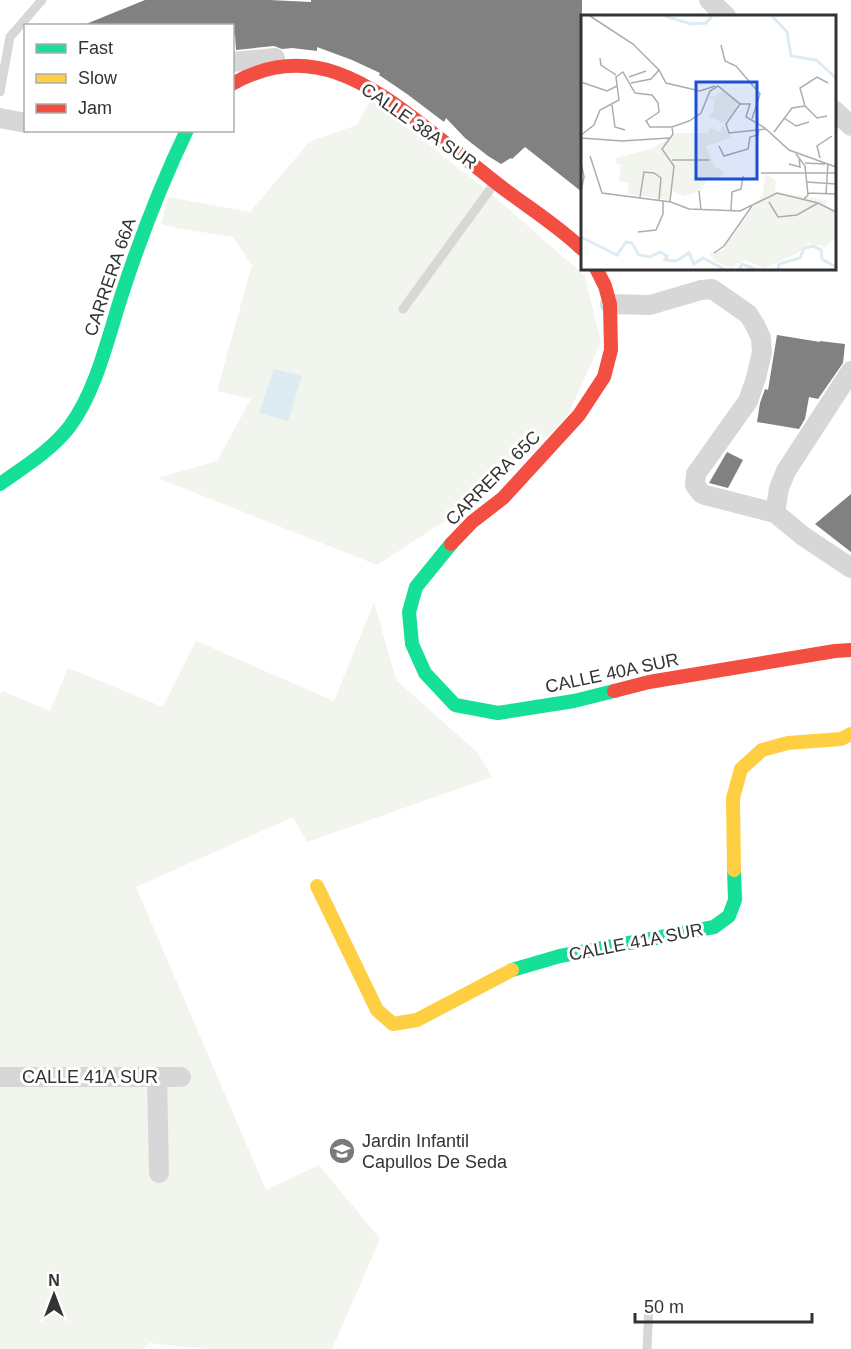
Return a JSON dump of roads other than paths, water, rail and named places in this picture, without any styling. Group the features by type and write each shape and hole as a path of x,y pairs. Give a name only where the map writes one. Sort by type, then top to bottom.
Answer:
{"main road":[{"path":"234,82 244,75 270,67 299,64"},
{"name":"CALLE 38A SUR","path":"299,64 336,72 373,90 562,231 581,248"},
{"name":"CARRERA 66A","path":"0,484 64,434 76,418 91,387 126,281 171,162 186,132"},
{"path":"597,270 610,304"},
{"name":"CARRERA 65C","path":"412,644 409,612 416,587 472,522 503,498 565,431 579,415 604,377 611,350 610,304"},
{"name":"CALLE 40A SUR","path":"412,644 426,673 455,705 498,712 574,701 649,682 851,650"},
{"name":"CALLE 41A SUR","path":"317,886 376,1010 393,1024 417,1020 513,970 560,956 714,927 729,916 735,900 733,798 741,769 762,750 788,743 841,739 851,734"}],"street":[{"path":"709,0 725,15"},
{"name":"CALLE 38A SUR","path":"234,62 279,57 299,64"},
{"path":"836,112 851,126"},
{"path":"0,118 24,123"},
{"path":"610,304 650,305 712,289 748,314 755,324 762,352 756,378 748,401 696,474 695,485 705,495 775,513 803,536 851,568"},
{"path":"775,513 779,488 786,471 851,371"},
{"name":"CALLE 41A SUR","path":"0,1077 181,1077"},
{"path":"157,1077 159,1173"}],"lane":[{"path":"0,92 10,37 42,0"},
{"path":"403,309 495,182"},
{"path":"647,1349 649,1304"}],"place":[{"name":"Jardin Infantil Capullos De Seda","path":"342,1151"}]}
